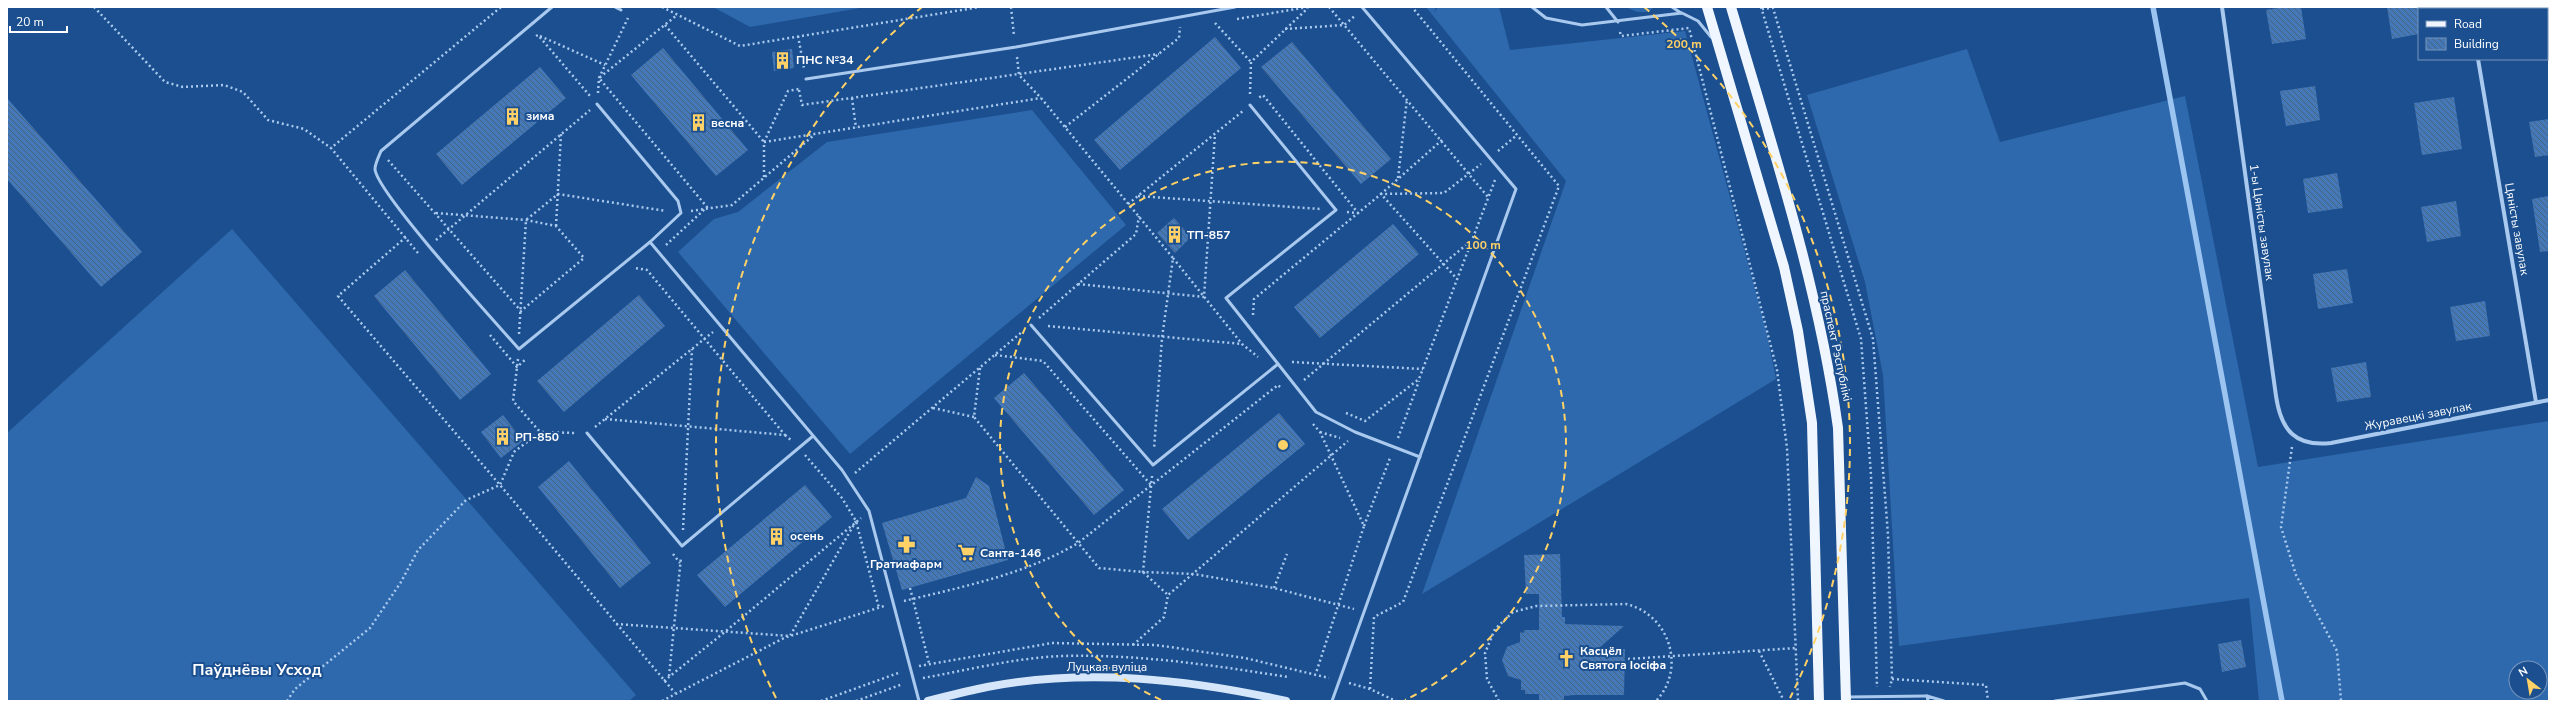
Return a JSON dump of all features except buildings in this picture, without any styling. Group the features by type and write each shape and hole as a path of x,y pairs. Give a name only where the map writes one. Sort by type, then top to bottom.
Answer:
{"main road":[{"path":"1707,7 1784,267 1798,331 1812,423 1819,701"},
{"name":"праспект Рэспублікі","path":"1731,7 1794,222 1822,331 1833,390 1838,428 1846,699"}],"street":[{"name":"1-ы Цяністы завулак","path":"2222,7 2278,408 2286,428 2293,436"},
{"name":"Цяністы завулак","path":"2478,60 2536,402"},
{"name":"Журавецкі завулак","path":"2293,436 2310,443 2331,443 2549,400"},
{"name":"Луцкая вуліца","path":"928,701 987,687 1043,679 1086,677 1178,680 1286,701"}],"lane":[{"path":"552,7 381,151 375,168 380,184 415,229 518,349 650,242 681,213 678,200 597,104"},
{"path":"615,7 621,10"},
{"path":"806,79 1016,47 1235,7"},
{"path":"1532,7 1546,18 1582,25 1682,14 1691,16 1705,28 1722,59"},
{"path":"1606,7 1618,22"},
{"path":"1672,7 1682,14"},
{"path":"1332,701 1516,189 1363,8"},
{"path":"1250,105 1336,210 1226,298 1316,412 1355,432 1420,457"},
{"path":"650,242 813,436 848,479 869,511 919,701"},
{"path":"1031,325 1153,465 1278,364"},
{"path":"587,433 682,546 813,436"},
{"path":"2055,701 2185,683 2200,689 2207,701"},
{"path":"1846,699 1877,696 1927,696 1944,701"},
{"path":"1927,696 1928,701"}],"path":[{"path":"94,7 165,82 183,87 224,85 243,92 268,120 304,129 331,148 420,256"},
{"path":"331,148 501,7"},
{"path":"662,7 740,46 980,7"},
{"path":"1231,20 1308,7"},
{"path":"1251,62 1308,7"},
{"path":"1329,7 1470,173 1488,197"},
{"path":"1285,29 1344,25 1363,8"},
{"path":"1877,696 1871,475 1861,339 1761,8 1773,8 1873,339 1888,535 1892,679 1888,696"},
{"path":"429,245 597,104 599,78 630,14"},
{"path":"599,78 677,15"},
{"path":"1065,127 1179,38 1180,16"},
{"path":"1208,24 1223,22"},
{"path":"1215,23 1251,62 1250,105"},
{"path":"664,25 764,142"},
{"path":"1180,29 1187,28"},
{"path":"1689,28 1777,370 1787,448 1798,701"},
{"path":"538,35 605,66"},
{"path":"532,40 538,35"},
{"path":"538,35 597,104"},
{"path":"798,36 806,79 799,90 802,104 1019,75 1159,54"},
{"path":"1019,75 1041,98 1128,204 1139,215 1242,344 1254,356 1278,364 1291,362 1423,369"},
{"path":"764,177 764,142 788,91 799,90"},
{"path":"1128,204 1263,95 1358,213"},
{"path":"852,98 856,128"},
{"path":"764,142 1041,98"},
{"path":"1398,178 1408,99"},
{"path":"1204,297 1215,133"},
{"path":"556,226 561,134"},
{"path":"540,432 513,401 517,367 526,220 558,194 681,213 707,207 732,205 814,135"},
{"path":"1381,194 1444,193 1517,135"},
{"path":"1258,320 1253,314 1254,299 1381,194 1442,140"},
{"path":"394,155 388,160 521,311"},
{"path":"1133,645 1164,617 1168,595 1348,441 1365,421 1419,380 1458,280 1488,197 1500,170"},
{"path":"1381,194 1458,280"},
{"path":"1138,196 1210,203 1336,210 1358,213"},
{"path":"436,213 463,217 526,220 556,226 584,258 521,311"},
{"path":"848,479 1031,325 1136,234 1139,215"},
{"path":"415,229 338,296 675,693"},
{"path":"1304,380 1473,240"},
{"path":"1143,572 1152,485 1162,338 1173,258"},
{"path":"629,273 634,268 647,270 785,435 842,498 856,522 880,608"},
{"path":"1077,284 1204,297"},
{"path":"1031,325 1242,344"},
{"path":"287,701 295,689 370,628 401,582 418,550 466,500 500,485 514,452 540,432 587,433 721,326"},
{"path":"486,332 517,367"},
{"path":"669,676 672,629 682,546 690,426 692,349"},
{"path":"995,355 1043,361 1152,485"},
{"path":"1286,356 1295,368"},
{"path":"517,367 529,357"},
{"path":"974,417 980,368"},
{"path":"1300,374 1308,385"},
{"path":"662,701 675,693 790,636 893,603 987,580 1059,554 1078,543 1278,385 1283,390"},
{"path":"933,408 974,417 1099,568 1143,572 1194,574 1274,588 1364,611 1374,617"},
{"path":"1338,410 1365,421"},
{"path":"605,419 785,435"},
{"path":"1310,421 1320,432 1364,526 1316,673"},
{"path":"2293,436 2281,527 2296,575 2337,651 2341,701"},
{"path":"664,681 869,511"},
{"path":"790,636 856,522"},
{"path":"1274,588 1287,554"},
{"path":"1143,572 1168,595"},
{"path":"910,588 929,663"},
{"path":"1499,701 1487,679 1485,653 1495,629 1513,612 1523,608 1626,604 1639,607 1660,623 1667,636 1670,657 1667,684 1656,701"},
{"path":"616,624 790,636"},
{"path":"1628,659 1796,648"},
{"path":"1759,651 1784,701"},
{"path":"1892,679 1986,685 1988,701"}],"shaded area":[{"path":"713,7 866,7 750,27"},
{"path":"1426,7 1436,7 1434,13 1438,7 1499,7 1510,50 1685,31 1766,330 1776,379 1422,594 1566,181"},
{"path":"1626,7 1654,7 1648,12 1637,12"},
{"path":"1967,49 2000,142 2185,96 2258,467 2549,421 2549,701 2259,701 2249,598 1899,646 1883,375 1865,282 1807,95"},
{"path":"1032,110 1126,225 850,454 678,252 714,219 738,212 827,142"},
{"path":"232,229 636,695 629,701 7,701 7,433"}],"waterway":[{"path":"2153,7 2282,701"}],"place":[{"name":"ПНС №34","path":"783,60"},
{"name":"зима","path":"513,116"},
{"name":"весна","path":"698,123"},
{"name":"ТП-857","path":"1174,235"},
{"name":"РП-850","path":"502,437"},
{"name":"осень","path":"777,536"},
{"name":"Гратиафарм","path":"906,545"},
{"name":"Санта-146","path":"967,553"},
{"name":"Касцёл Святога Іосіфа","path":"1567,658"}],"district":[{"name":"Паўднёвы Усход","path":"257,670"}]}
